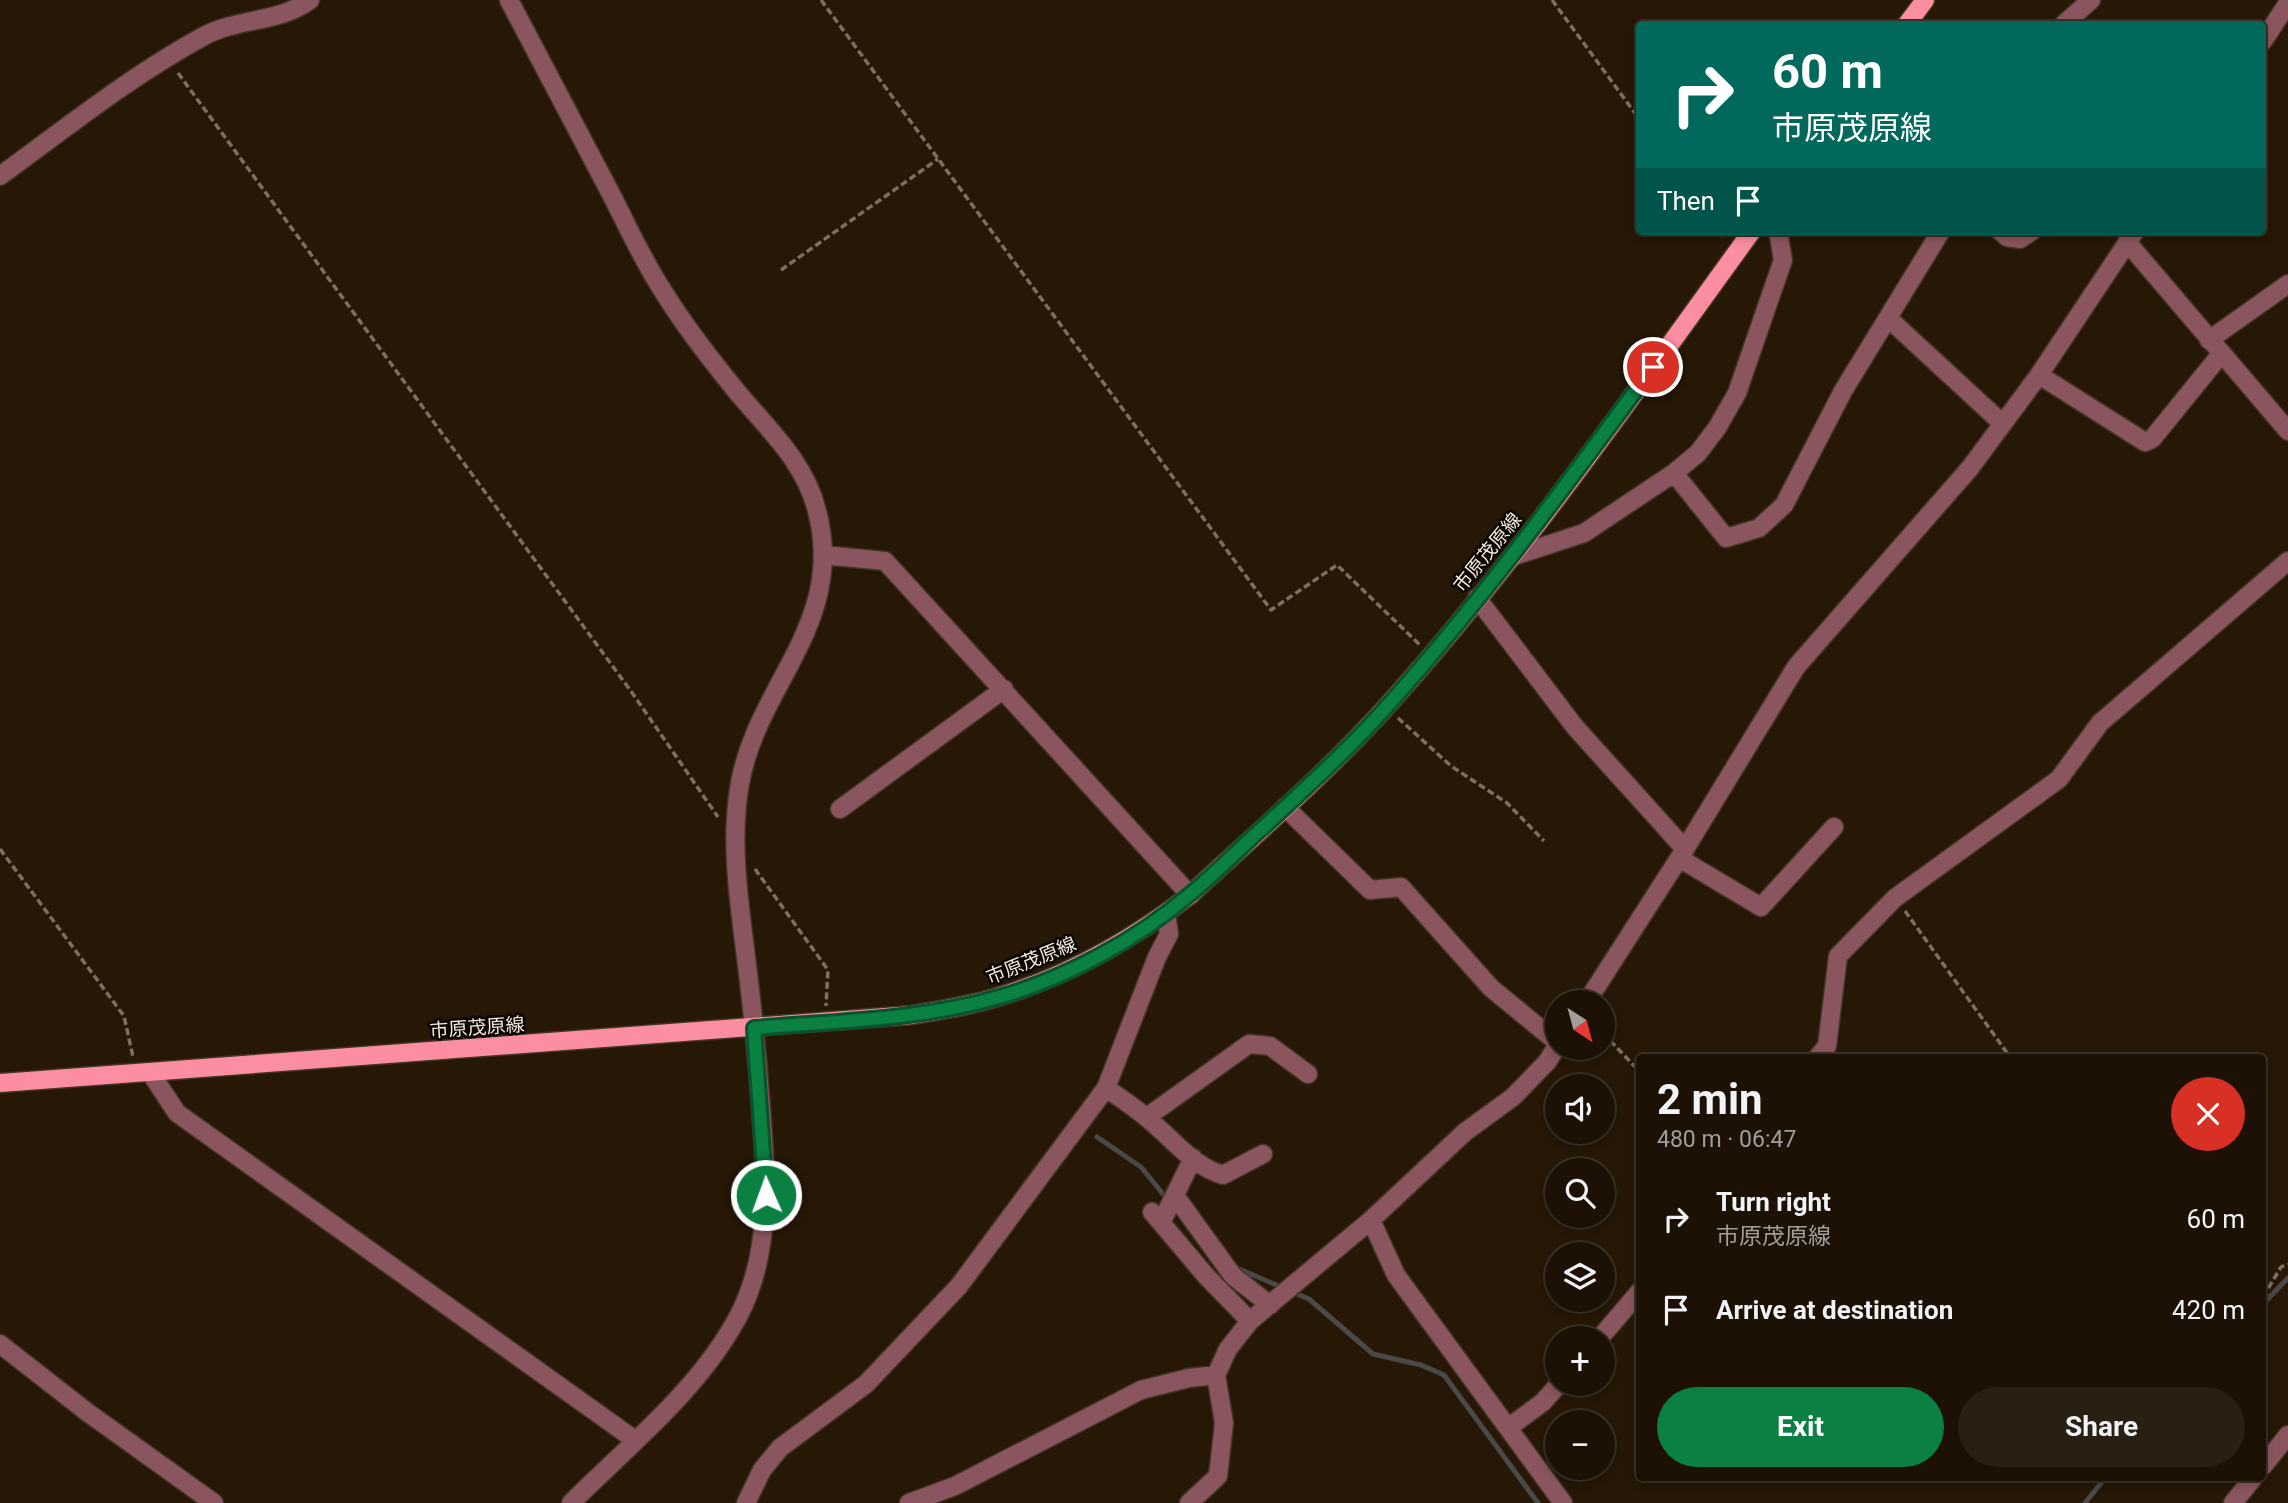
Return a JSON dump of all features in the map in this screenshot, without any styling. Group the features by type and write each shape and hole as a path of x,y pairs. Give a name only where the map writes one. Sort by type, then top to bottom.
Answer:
{"main road":[{"path":"1909,21 1925,0"},
{"name":"市原茂原線","path":"0,1083 912,1015 1000,997 1101,954 1166,914 1189,895 1285,807 1386,707 1514,556 1749,235"}],"street":[{"path":"0,176 166,57 208,34 290,12 310,0"},
{"path":"509,0 660,288 693,337 791,453 818,512 823,555 821,581 813,618 754,738 739,787 736,842 754,1028 766,1195 763,1232 753,1283 740,1313 707,1362 635,1440 570,1503"},
{"path":"2067,21 2091,0"},
{"path":"2266,35 2282,4"},
{"path":"1514,556 1584,533 1674,473 1698,453 1717,428 1737,393 1783,260 1779,235"},
{"path":"1674,473 1726,538 1759,528 1784,505 1843,391 1939,235"},
{"path":"2005,235 2020,239 2026,235"},
{"path":"1594,990 1796,667 1969,468 2039,375 2131,236 2215,347 2288,431"},
{"path":"2039,375 2145,442 2152,439 2215,347 2288,284"},
{"path":"1888,318 2003,424"},
{"path":"823,555 885,561 1189,895"},
{"path":"1820,1054 1827,1046 1838,956 1895,898 2059,779 2100,723 2288,561"},
{"path":"1477,598 1575,727 1682,853 1761,907 1834,827"},
{"path":"840,809 1003,689"},
{"path":"1285,807 1370,890 1401,887 1490,988 1545,1033"},
{"path":"746,1503 762,1470 780,1448 866,1384 959,1286 1106,1088 1157,957 1169,934 1166,914"},
{"path":"1147,1117 1249,1044 1270,1046 1308,1074"},
{"path":"1189,1503 1218,1476 1224,1423 1216,1375 1228,1349 1250,1321 1371,1220 1465,1132 1513,1097 1549,1060"},
{"path":"143,1073 177,1113 635,1440"},
{"path":"1106,1088 1147,1117 1193,1158 1223,1175 1263,1154"},
{"path":"1193,1158 1176,1197 1157,1217 1207,1277 1250,1321"},
{"path":"1176,1197 1233,1276 1270,1305"},
{"path":"1371,1220 1396,1275 1563,1503"},
{"path":"1610,1326 1636,1296"},
{"path":"0,1344 86,1412 214,1503"},
{"path":"909,1503 955,1486 1141,1390 1189,1378 1216,1375"},
{"path":"1508,1428 1548,1396"},
{"path":"2266,1462 2288,1435"},
{"path":"2233,1503 2251,1481"}],"path":[{"path":"821,0 1271,610 1337,565 1431,656"},
{"path":"1552,0 1636,115"},
{"path":"166,57 633,694 828,970 826,1022"},
{"path":"781,270 938,159"},
{"path":"1386,707 1451,766 1507,803 1544,841"},
{"path":"0,849 124,1016 143,1073"},
{"path":"1895,898 2008,1054"},
{"path":"1615,1046 1636,1068"},
{"path":"2266,1292 2281,1267 2288,1264"}],"waterway":[{"path":"1097,1137 1141,1167 1167,1199"},
{"path":"1232,1266 1309,1299 1373,1354 1421,1365 1444,1375 1538,1503"},
{"path":"2266,1301 2288,1278"},
{"path":"2085,1503 2103,1481"}],"route":[{"path":"766,1195 754,1028 912,1015 1000,997 1101,954 1166,914 1335,760 1386,707 1514,556 1653,367"}]}
